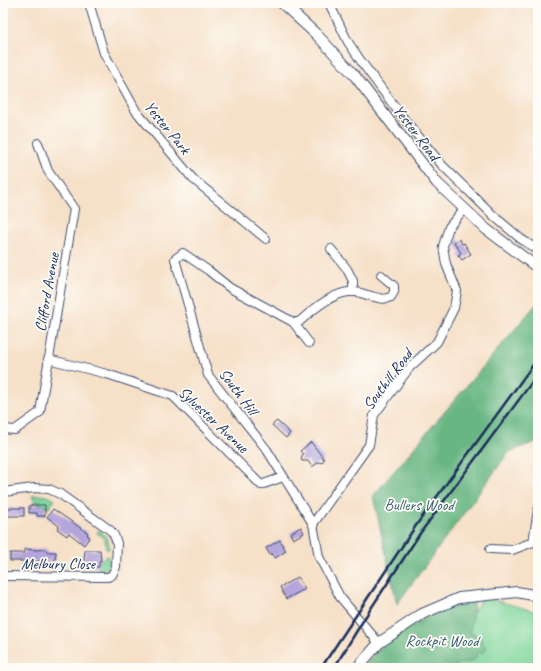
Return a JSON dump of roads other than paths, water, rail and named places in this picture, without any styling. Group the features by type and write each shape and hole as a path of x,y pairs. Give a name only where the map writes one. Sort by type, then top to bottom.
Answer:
{"street":[{"name":"Yester Park","path":"89,3 104,53 136,112 193,179 266,239"},
{"name":"Yester Road","path":"282,3 318,35 344,63 438,183 486,229 538,268"},
{"path":"329,3 348,42 363,64 404,119 442,165 495,217 521,239 538,250"},
{"name":"Clifford Avenue","path":"3,429 15,430 40,412 74,209 48,171 38,143"},
{"name":"Southill Road","path":"313,524 369,445 374,414 410,367 437,342 454,308 457,291 446,264 443,246 449,227 464,209"},
{"path":"331,249 347,269 353,281 353,292"},
{"name":"South Hill","path":"293,322 230,288 209,271 183,254 175,259 208,375 267,450 313,524"},
{"path":"293,322 300,322 322,304 338,294 353,292 370,295 379,300 391,297 394,292 394,286 381,275"},
{"path":"293,322 309,343"},
{"name":"Sylvester Avenue","path":"48,360 107,374 173,396 261,485 283,477"},
{"name":"Melbury Close","path":"3,492 43,488 55,491 110,530 117,543 116,567 112,575 108,577 3,576"},
{"path":"490,549 512,550 533,542 538,510"},
{"path":"313,524 319,556 340,597 379,643"},
{"path":"357,668 379,643 422,614 459,598 517,592 538,596"}],"railway":[{"path":"321,668 417,524 538,358"},
{"path":"334,668 421,532 538,374"}],"park label":[{"name":"Bullers Wood","path":"419,504"},
{"name":"Rockpit Wood","path":"442,640"}]}
